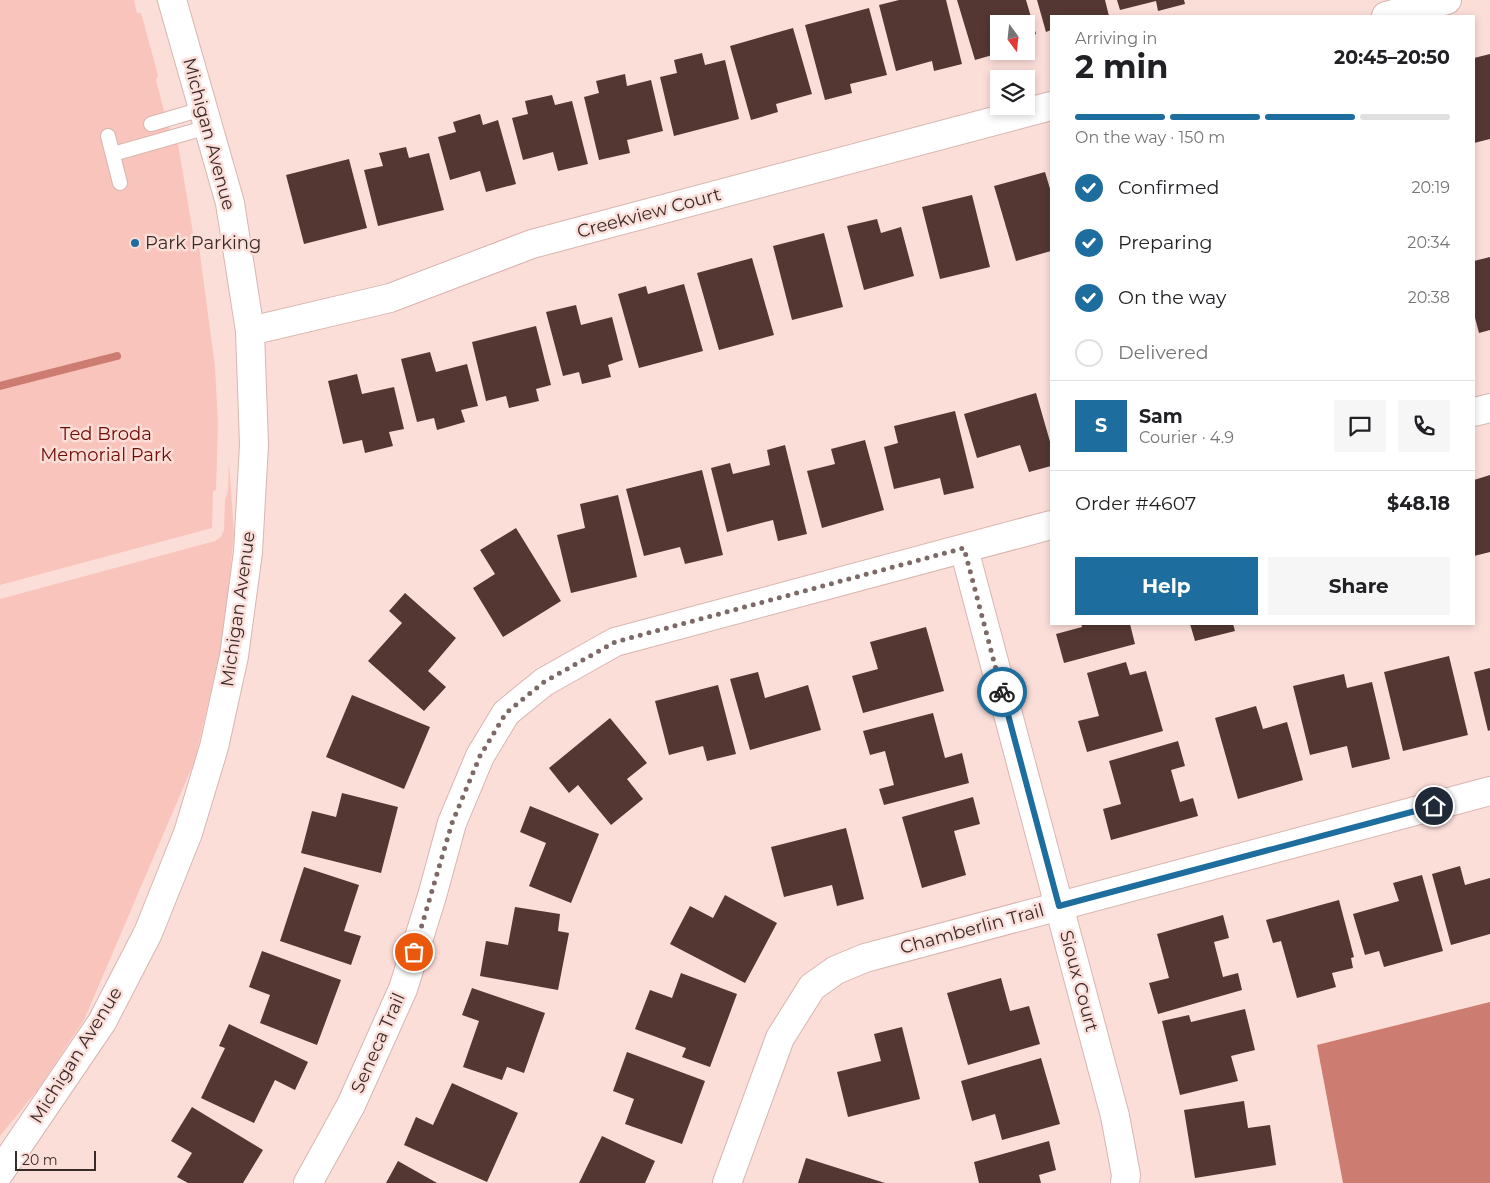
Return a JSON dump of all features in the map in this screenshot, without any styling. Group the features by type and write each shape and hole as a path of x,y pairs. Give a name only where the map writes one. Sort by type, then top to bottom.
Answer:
{"street":[{"name":"Michigan Avenue","path":"0,1172 102,1022 148,933 188,833 214,747 234,656 248,552 254,445 250,331 230,203 172,0"},
{"path":"1390,15 1447,0"},
{"name":"Creekview Court","path":"250,331 390,298 532,244 1050,106"},
{"path":"1475,412 1490,408"},
{"name":"Seneca Trail","path":"308,1183 351,1105 403,990 452,823 480,756 506,713 544,682 615,642 1050,525"},
{"name":"Sioux Court","path":"964,548 1115,1116 1126,1175 1125,1183"},
{"name":"Chamberlin Trail","path":"727,1183 780,1038 812,988 836,970 865,958 1490,790"}],"lane":[{"path":"150,124 205,118"},
{"path":"112,154 205,118"},
{"path":"108,136 120,183"}],"green space":[{"name":"Ted Broda Memorial Park","path":"0,0 134,0 137,13 141,13 158,75 156,81 173,143 178,144 194,239 198,239 215,367 218,424 216,490 213,491 212,528 0,585"},
{"path":"229,462 234,534 228,593 220,652 195,760 84,1020 39,1088 0,1136 0,599 215,541 221,537 224,530"}],"shaded area":[{"path":"1490,1002 1490,1183 1343,1183 1317,1045"}],"building":[{"path":"899,0 946,0 962,64 934,71 932,61 896,71 879,5"},
{"path":"957,0 1026,0 1030,15 990,15 990,56 975,60"},
{"path":"1037,0 1105,0 1109,15 1050,15 1050,30 1046,32"},
{"path":"1117,0 1184,0 1185,4 1158,11 1156,1 1120,10"},
{"path":"869,8 887,75 850,84 852,93 825,100 805,25"},
{"path":"793,28 812,94 776,104 778,112 751,120 730,46"},
{"path":"702,53 705,65 725,60 739,119 674,136 660,77 677,73 674,60"},
{"path":"1490,54 1490,139 1475,143 1475,58"},
{"path":"625,74 627,86 651,80 663,131 627,140 630,153 599,160 584,97 599,93 596,81"},
{"path":"552,95 555,105 572,101 588,164 558,171 553,152 523,160 512,118 528,114 525,101"},
{"path":"480,114 483,125 498,120 516,184 486,192 480,171 450,180 438,137 456,132 453,122"},
{"path":"406,147 409,158 429,153 444,210 378,226 364,170 383,166 379,153"},
{"path":"349,159 367,228 304,244 286,175"},
{"path":"1045,172 1050,189 1050,251 1016,261 994,186"},
{"path":"972,195 990,267 940,279 922,207"},
{"path":"877,219 881,233 901,227 914,276 864,290 847,226"},
{"path":"824,233 843,307 792,320 773,246"},
{"path":"1490,257 1490,330 1479,333 1475,318 1475,261"},
{"path":"752,258 774,335 719,350 697,273"},
{"path":"684,284 703,351 639,368 618,294 646,286 648,294"},
{"path":"576,305 581,325 612,317 623,360 608,365 611,377 582,384 579,372 563,376 546,312"},
{"path":"536,326 551,385 536,389 539,401 509,408 506,396 486,401 472,342"},
{"path":"430,352 436,372 467,364 478,406 461,410 465,422 437,430 434,418 417,422 401,359"},
{"path":"357,374 362,394 394,387 404,429 389,432 393,446 365,453 362,440 343,444 328,381"},
{"path":"1036,393 1050,442 1050,466 1029,472 1020,445 977,458 964,414"},
{"path":"955,411 974,488 944,495 940,478 894,489 884,447 898,443 894,426"},
{"path":"865,440 884,510 822,528 807,471 835,464 831,449"},
{"path":"785,445 807,534 778,541 773,520 727,532 711,468 730,463 733,474 770,465 767,450"},
{"path":"702,470 723,555 685,564 680,547 644,556 626,489"},
{"path":"1490,475 1490,552 1475,556 1475,480"},
{"path":"618,495 637,577 571,593 557,535 585,528 580,504"},
{"path":"516,528 561,601 503,637 473,588 495,574 480,550"},
{"path":"405,593 456,638 428,671 446,687 424,711 368,661 402,623 389,611"},
{"path":"1081,625 1130,625 1135,644 1064,663 1056,634 1082,627"},
{"path":"1190,625 1233,625 1235,631 1195,641"},
{"path":"926,627 944,691 863,713 852,676 878,669 870,642"},
{"path":"1449,656 1468,735 1403,751 1384,672"},
{"path":"1126,662 1130,675 1146,671 1163,731 1087,752 1078,721 1099,716 1087,673"},
{"path":"1490,668 1490,730 1488,731 1474,672"},
{"path":"758,672 765,698 808,685 821,730 750,750 730,679"},
{"path":"1344,674 1347,688 1372,682 1390,759 1352,768 1347,746 1310,755 1293,686"},
{"path":"718,685 736,754 707,761 703,746 669,755 655,701"},
{"path":"352,695 430,727 404,789 326,757"},
{"path":"1256,706 1263,729 1287,722 1303,780 1238,799 1215,718"},
{"path":"933,713 945,758 962,753 969,783 884,805 879,789 894,785 885,751 870,755 863,731"},
{"path":"610,718 647,763 627,779 643,799 611,825 578,785 569,793 549,768"},
{"path":"1178,741 1185,766 1171,770 1180,802 1193,798 1198,816 1111,840 1103,809 1121,804 1109,761"},
{"path":"342,793 398,807 381,873 301,853 312,811 336,817"},
{"path":"973,797 980,824 954,831 966,875 922,888 902,817"},
{"path":"530,806 599,834 571,903 529,886 546,843 520,832"},
{"path":"846,828 864,899 837,906 832,885 784,897 771,847"},
{"path":"1460,866 1465,885 1490,878 1490,934 1451,945 1432,874"},
{"path":"304,867 359,885 344,931 361,936 351,965 280,941"},
{"path":"1422,875 1443,951 1384,967 1379,951 1365,955 1353,914 1399,901 1393,883"},
{"path":"725,895 777,923 745,983 670,944 690,906 713,918"},
{"path":"1339,900 1354,957 1351,958 1353,968 1332,973 1336,987 1297,998 1281,941 1273,943 1266,920"},
{"path":"515,907 560,914 558,931 569,933 558,990 480,976 486,941 508,945"},
{"path":"1223,915 1229,938 1214,942 1223,977 1238,973 1242,990 1158,1014 1149,983 1169,978 1157,934"},
{"path":"262,951 341,980 317,1045 260,1023 270,995 249,987"},
{"path":"681,973 737,994 710,1067 682,1057 686,1048 635,1029 650,990 672,998"},
{"path":"1001,978 1010,1011 1029,1006 1040,1044 968,1065 947,993"},
{"path":"472,988 545,1013 524,1073 507,1067 502,1080 463,1067 479,1021 462,1015"},
{"path":"1245,1009 1255,1050 1231,1056 1238,1081 1180,1095 1162,1021 1189,1015 1191,1022"},
{"path":"229,1024 308,1062 295,1090 275,1080 254,1123 201,1098 225,1048 219,1046"},
{"path":"902,1027 920,1099 848,1117 837,1072 881,1061 874,1034"},
{"path":"627,1052 705,1081 682,1144 625,1124 634,1099 613,1091"},
{"path":"1041,1058 1060,1124 1002,1140 995,1114 972,1121 961,1081"},
{"path":"452,1083 518,1113 487,1182 404,1145 416,1117 433,1125"},
{"path":"1244,1101 1248,1128 1270,1125 1276,1165 1195,1178 1184,1110"},
{"path":"192,1107 263,1150 243,1183 188,1183 177,1177 192,1153 171,1141"},
{"path":"602,1136 655,1161 645,1183 579,1183"},
{"path":"1049,1141 1056,1170 1039,1175 1041,1183 979,1183 974,1162"},
{"path":"806,1158 885,1183 798,1183"},
{"path":"398,1161 437,1183 386,1183"}],"waterway":[{"path":"0,386 117,356"}],"way so far":[{"path":"414,952 452,823 480,756 506,713 544,682 615,642 964,548 1002,692"}],"place":[{"name":"Park Parking","path":"135,243"}],"route":[{"path":"1002,692 1059,906 1434,806"}]}
